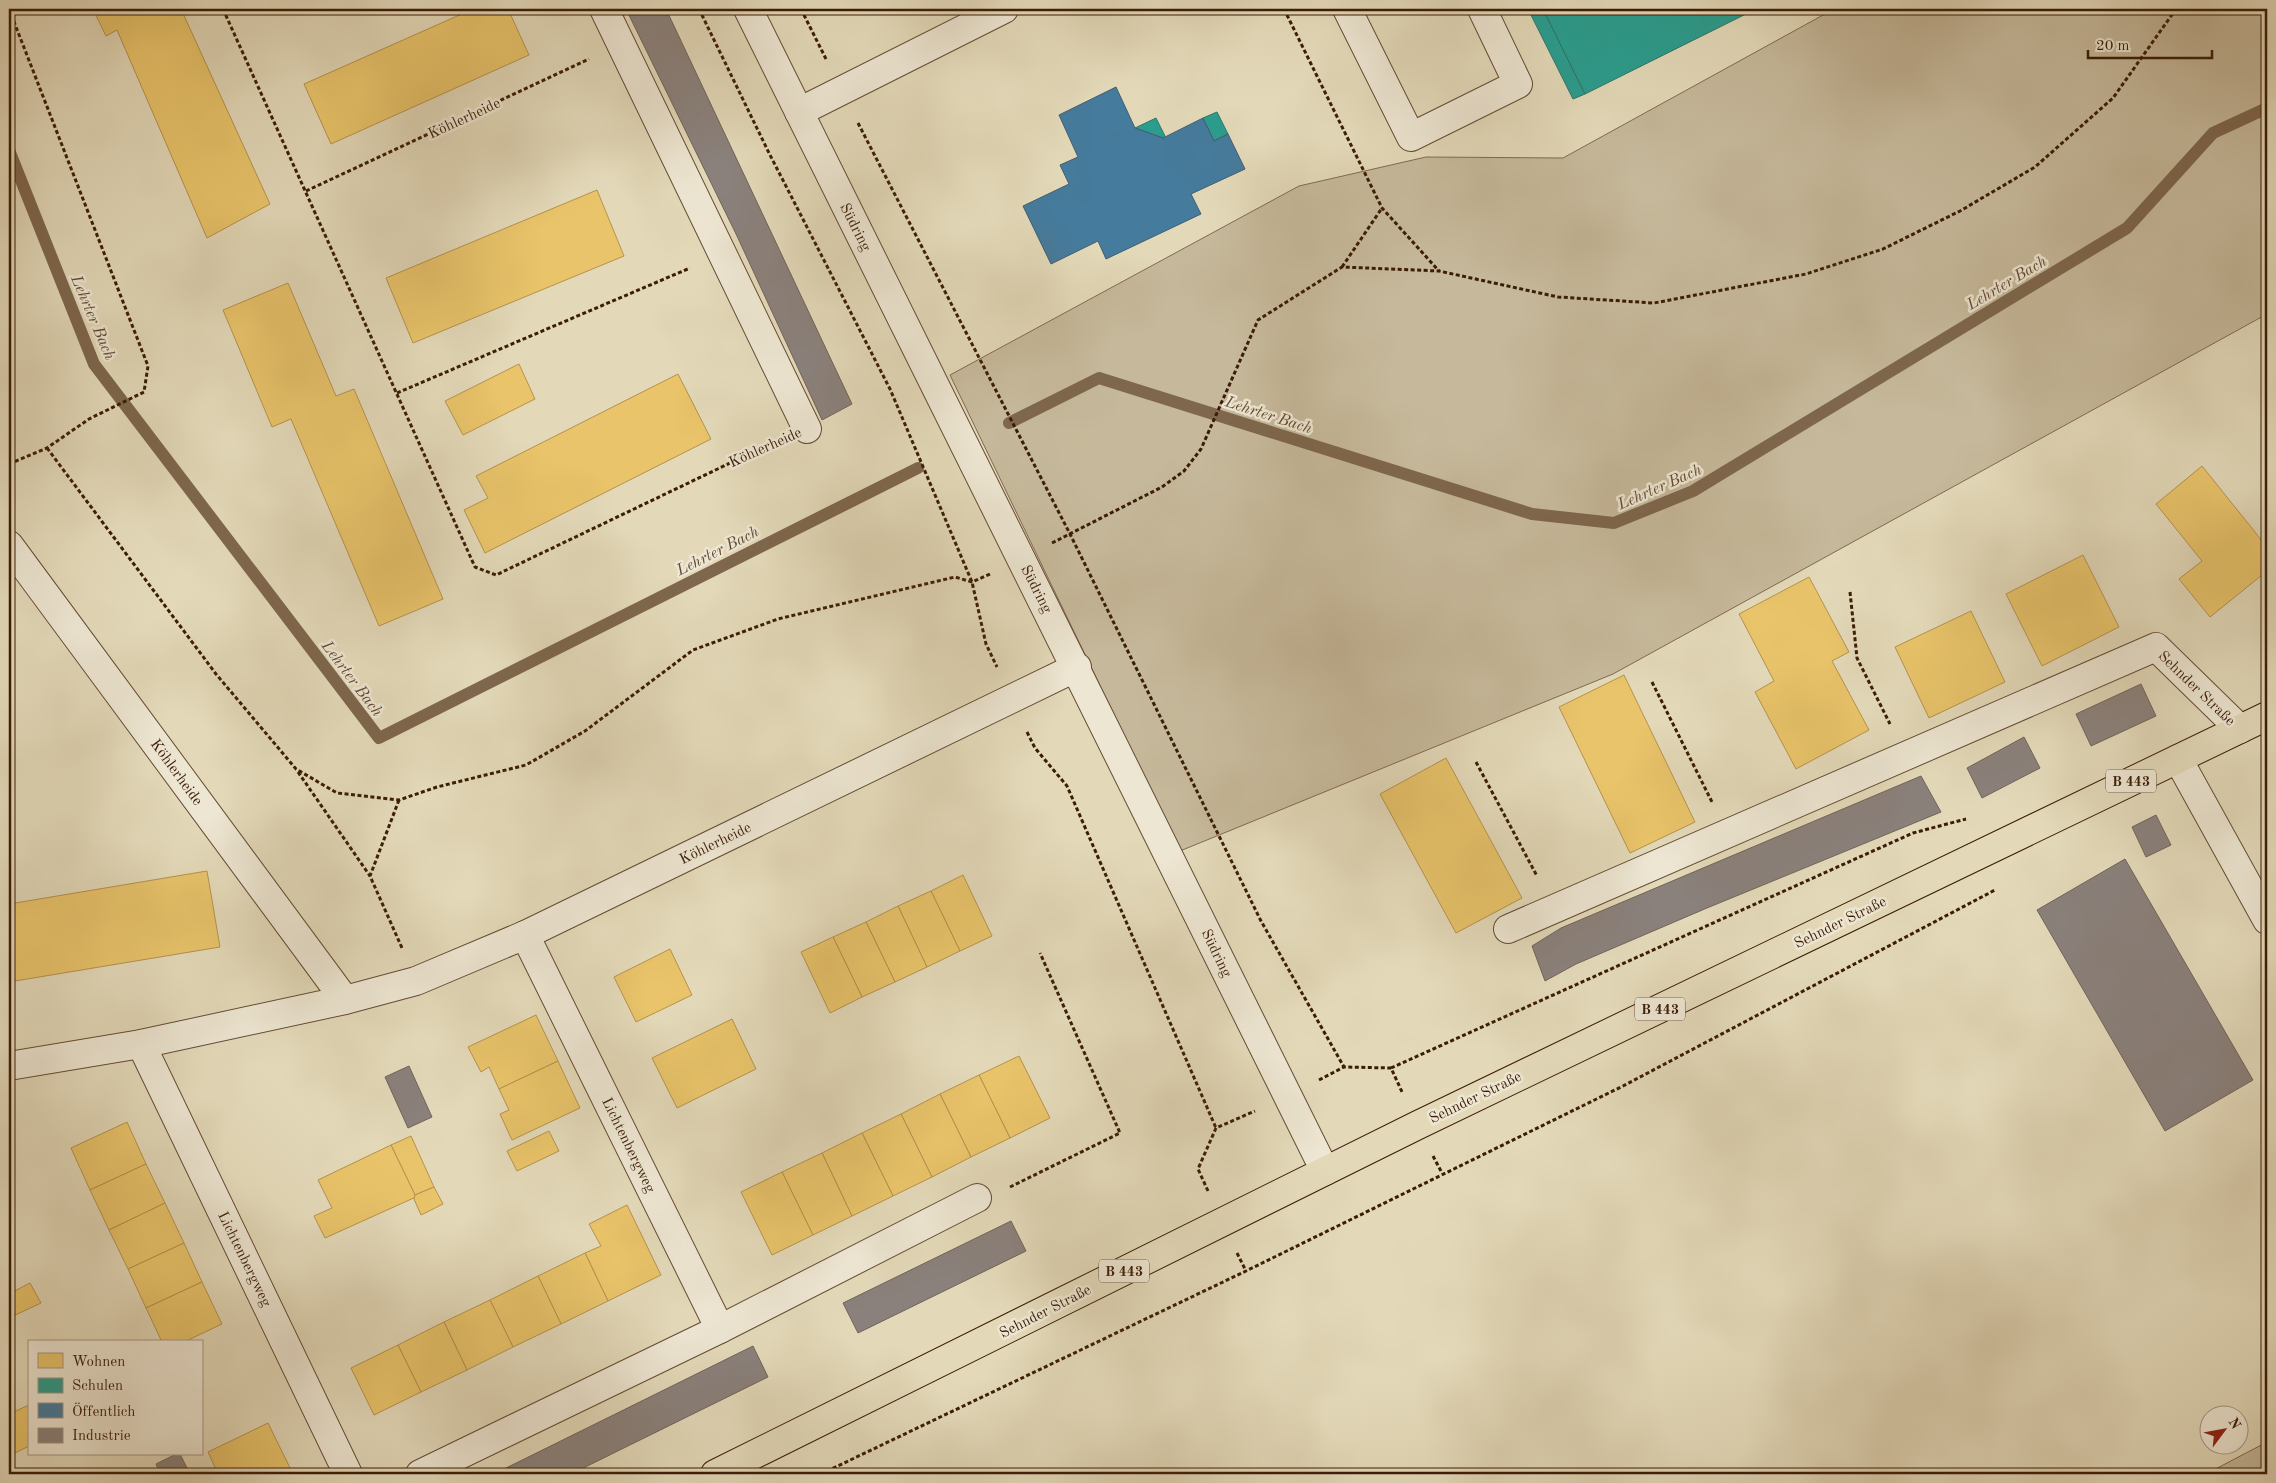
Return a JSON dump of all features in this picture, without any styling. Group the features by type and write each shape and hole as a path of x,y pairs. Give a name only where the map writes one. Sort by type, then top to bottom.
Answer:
{"main road":[{"name":"Sehnder Straße","path":"715,1474 1325,1171 2267,716"}],"street":[{"name":"Köhlerheide","path":"604,9 807,429"},
{"name":"Südring","path":"748,9 1077,667 1325,1171"},
{"path":"799,112 1004,9"},
{"path":"1347,9 1411,137 1518,84 1482,9"},
{"name":"Köhlerheide","path":"9,545 345,1000"},
{"name":"Sehnder Straße","path":"1508,929 2156,647 2240,729"},
{"name":"Köhlerheide","path":"9,1066 141,1044 345,1000 416,981 525,935 1077,667"},
{"path":"2178,759 2267,920"},
{"name":"Lichtenbergweg","path":"525,935 720,1329"},
{"name":"Lichtenbergweg","path":"141,1044 348,1474"},
{"path":"420,1474 720,1329 976,1198"}],"path":[{"path":"9,9 148,366 144,392 89,419 47,448 9,464"},
{"name":"Köhlerheide","path":"223,9 475,566 496,575 758,448 807,429"},
{"path":"699,9 769,153 890,389 972,582 986,644 1034,748 1067,786 1216,1128"},
{"path":"801,9 1070,534 1261,921 1344,1067"},
{"path":"1284,9 1382,208 1439,271"},
{"path":"1342,267 1439,271 1558,297 1654,303 1806,274 1883,249 1960,211 2035,167 2112,98 2176,9"},
{"name":"Köhlerheide","path":"306,191 622,44"},
{"path":"296,769 337,794 399,800 437,787 526,765 585,731 693,650 778,618 956,577 972,582 1022,559 1162,487 1184,471 1201,448 1258,320 1342,267 1382,208"},
{"path":"397,393 722,254"},
{"path":"47,448 216,674 296,769 370,876 416,981"},
{"path":"1850,592 1857,658 1906,756"},
{"path":"1652,682 1728,834"},
{"path":"1476,762 1554,909"},
{"path":"370,876 399,800"},
{"path":"1391,1068 1913,833 1973,817"},
{"path":"821,1474 1237,1275 1623,1086 1993,891 2002,886 1995,847"},
{"path":"976,1198 996,1194 1120,1133 1040,953"}],"shaded area":[{"path":"1834,9 2267,9 2267,314 1613,674 1180,851 950,375 1299,186 1426,157 1563,158"},
{"path":"2267,1442 2267,1474 2206,1474 2240,1456 2248,1456 2248,1452"}],"building: Wohnen":[{"path":"93,9 181,9 270,204 207,238 117,30 106,36"},
{"path":"473,9 508,9 529,55 331,144 304,84"},
{"path":"597,190 624,256 413,343 386,278"},
{"path":"288,283 336,396 354,389 443,599 379,626 291,419 272,427 223,310"},
{"path":"519,364 535,399 463,435 445,401"},
{"path":"678,374 711,439 485,553 464,510 488,498 476,476"},
{"path":"2202,466 2267,547 2267,571 2210,617 2179,579 2202,561 2156,504"},
{"path":"2083,555 2119,627 2042,666 2006,594"},
{"path":"1809,577 1849,652 1832,661 1869,730 1796,769 1755,692 1774,681 1739,614"},
{"path":"1971,611 2005,682 1929,718 1895,647"},
{"path":"1624,675 1695,822 1630,853 1559,707"},
{"path":"1446,758 1522,898 1456,933 1380,794"},
{"path":"207,871 220,947 9,982 9,904"},
{"path":"963,875 992,936 960,951 931,891"},
{"path":"931,891 960,951 927,967 898,906"},
{"path":"898,906 927,967 895,982 866,922"},
{"path":"866,922 895,982 862,997 833,937"},
{"path":"833,937 862,997 830,1013 801,952"},
{"path":"670,949 692,995 636,1022 614,977"},
{"path":"536,1015 558,1061 499,1089 489,1067 481,1072 468,1047"},
{"path":"732,1019 756,1069 677,1108 652,1058"},
{"path":"1019,1056 1050,1118 1010,1138 979,1075"},
{"path":"558,1061 580,1108 512,1140 500,1114 509,1110 499,1089"},
{"path":"979,1075 1010,1138 971,1157 940,1094"},
{"path":"940,1094 971,1157 932,1177 901,1114"},
{"path":"901,1114 932,1177 893,1196 862,1133"},
{"path":"127,1122 146,1164 90,1190 71,1148"},
{"path":"549,1131 559,1151 517,1171 507,1151"},
{"path":"862,1133 893,1196 852,1216 822,1153"},
{"path":"411,1136 434,1187 415,1195 391,1145"},
{"path":"391,1145 416,1197 325,1238 314,1216 332,1208 318,1180"},
{"path":"822,1153 852,1216 813,1235 782,1172"},
{"path":"146,1164 165,1203 109,1230 90,1190"},
{"path":"782,1172 813,1235 772,1255 741,1192"},
{"path":"434,1187 443,1204 421,1215 414,1199 415,1195"},
{"path":"165,1203 184,1243 128,1269 109,1230"},
{"path":"627,1205 661,1275 608,1301 585,1253 601,1246 589,1224"},
{"path":"184,1243 202,1282 146,1308 128,1269"},
{"path":"585,1253 608,1301 561,1324 538,1276"},
{"path":"538,1276 561,1324 513,1347 490,1300"},
{"path":"9,1279 15,1292 9,1294"},
{"path":"202,1282 222,1324 188,1340 161,1340 146,1308"},
{"path":"30,1283 41,1303 9,1318 9,1294"},
{"path":"490,1300 513,1347 467,1370 444,1322"},
{"path":"444,1322 467,1370 421,1392 398,1345"},
{"path":"398,1345 421,1392 374,1415 351,1368"},
{"path":"28,1405 28,1446 9,1456 9,1414"},
{"path":"268,1423 293,1474 218,1474 208,1452"}],"building: Schulen":[{"path":"1528,9 1543,9 1585,94 1573,99"},
{"path":"1543,9 1756,9 1585,94"},
{"path":"1217,112 1228,134 1214,141 1203,118"},
{"path":"1156,118 1165,136 1163,138 1135,128"}],"building: Öffentlich":[{"path":"1116,87 1135,128 1163,138 1203,118 1214,141 1228,134 1245,169 1191,194 1201,214 1106,259 1098,241 1051,264 1023,206 1069,184 1060,165 1078,157 1059,115"}],"building: Industrie":[{"path":"626,9 666,9 852,404 822,420 737,236"},
{"path":"2141,684 2156,716 2091,746 2076,714"},
{"path":"2024,737 2040,768 1982,798 1967,768"},
{"path":"1921,776 1941,812 1707,908 1576,964 1545,981 1532,946 1561,928"},
{"path":"2156,815 2171,845 2146,857 2132,827"},
{"path":"2125,859 2253,1080 2165,1131 2037,910"},
{"path":"409,1066 432,1117 408,1128 385,1077"},
{"path":"1011,1221 1026,1251 858,1333 843,1303"},
{"path":"753,1346 768,1377 571,1474 494,1474"},
{"path":"172,1456 181,1456 190,1474 160,1474 156,1464"},
{"path":"215,1468 218,1474 201,1474"}],"waterway":[{"name":"Lehrter Bach","path":"1009,423 1099,378 1532,514 1614,523 1693,491 2127,228 2213,133 2267,108"},
{"name":"Lehrter Bach","path":"9,150 94,364 379,738 918,468"}]}
